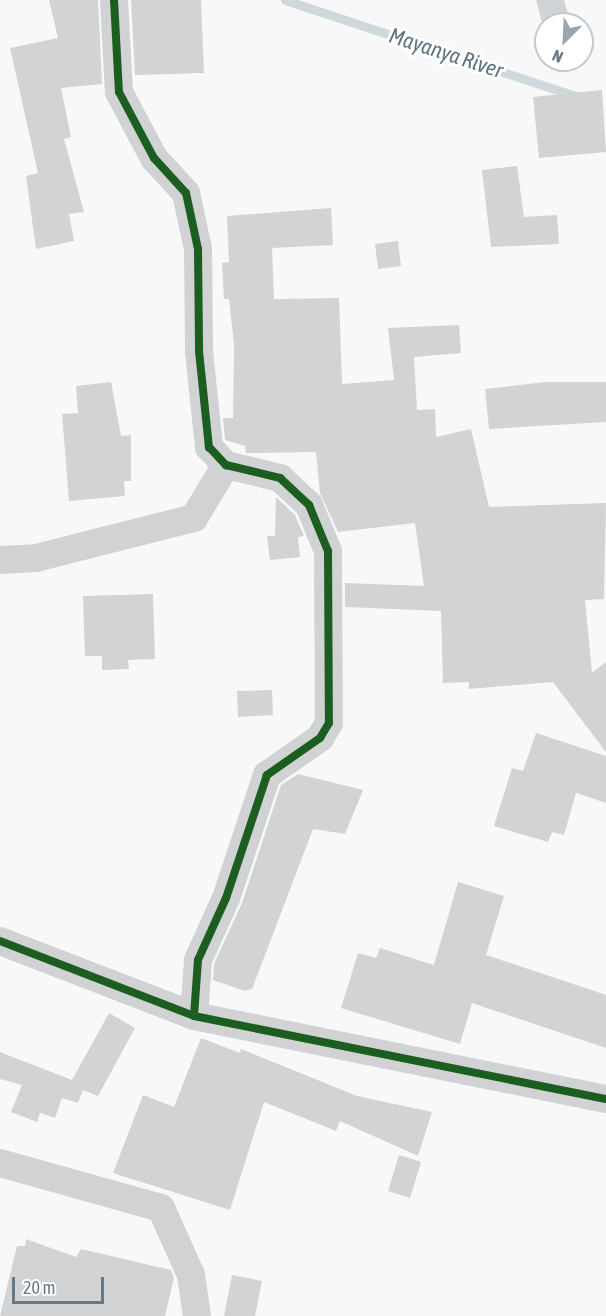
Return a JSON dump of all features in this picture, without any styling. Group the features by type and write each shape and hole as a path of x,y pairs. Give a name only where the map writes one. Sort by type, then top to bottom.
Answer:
{"street":[{"path":"114,0 119,92 154,158 186,192 198,249 199,351 209,447 226,465 280,478 309,505 328,551 330,723 320,738 267,775 226,898 198,960 194,1016"},
{"path":"0,560 36,558 194,518 226,465"},
{"path":"0,941 194,1016 606,1099"},
{"path":"0,1163 161,1208 191,1275 197,1316"}],"building":[{"path":"49,0 98,0 102,84 61,88 71,137 64,139 84,212 69,214 74,241 36,249 26,176 38,173 10,48 58,38"},
{"path":"131,0 201,0 204,73 135,75"},
{"path":"536,0 564,0 567,12 539,12"},
{"path":"602,90 606,152 539,158 533,97"},
{"path":"517,166 524,217 557,215 559,244 491,247 482,170"},
{"path":"331,208 333,245 272,248 274,299 339,298 342,384 394,380 388,328 459,325 461,353 414,357 417,410 435,409 436,437 471,429 489,507 606,503 604,599 585,600 592,673 606,662 606,752 553,682 469,689 469,682 443,683 441,611 345,607 345,583 424,586 415,523 338,532 320,493 316,452 246,453 245,446 225,440 223,418 233,418 234,344 229,299 224,299 222,263 229,262 227,216"},
{"path":"398,241 401,266 378,269 375,244"},
{"path":"111,382 121,436 131,435 131,481 124,481 125,496 69,501 62,414 78,413 76,386"},
{"path":"546,382 606,382 606,422 489,429 485,389"},
{"path":"276,497 295,515 304,536 298,537 300,557 270,560 267,536 275,536"},
{"path":"153,594 155,659 128,660 129,669 102,670 102,656 85,656 83,596"},
{"path":"272,690 273,715 238,717 237,691"},
{"path":"536,733 606,756 606,803 576,793 564,835 552,832 548,842 494,826 512,768 523,771"},
{"path":"298,774 363,790 345,834 313,829 252,989 245,991 213,980 214,964 242,903 281,785"},
{"path":"458,882 504,896 486,955 606,995 606,1048 472,1003 460,1044 341,1008 358,953 376,958 380,948 434,965"},
{"path":"109,1013 135,1028 98,1096 83,1090 78,1103 62,1098 55,1118 40,1113 37,1122 11,1112 22,1085 0,1079 0,1052 72,1080"},
{"path":"201,1038 240,1053 241,1049 357,1096 432,1112 418,1156 340,1121 336,1131 264,1102 230,1210 113,1173 143,1095 174,1107"},
{"path":"399,1155 421,1162 410,1198 388,1191"},
{"path":"26,1239 76,1257 81,1249 171,1270 174,1278 165,1316 0,1316 17,1246 25,1246"},
{"path":"232,1275 262,1281 255,1316 224,1316"}],"waterway":[{"name":"Mayanya River","path":"285,0 579,97"}],"cycle path":[{"path":"114,0 119,92 154,158 186,193 198,249 199,351 209,447 226,465 280,478 309,505 328,551 329,723 320,738 267,775 226,898 198,960 194,1016"},
{"path":"0,941 194,1016 606,1099"}]}
